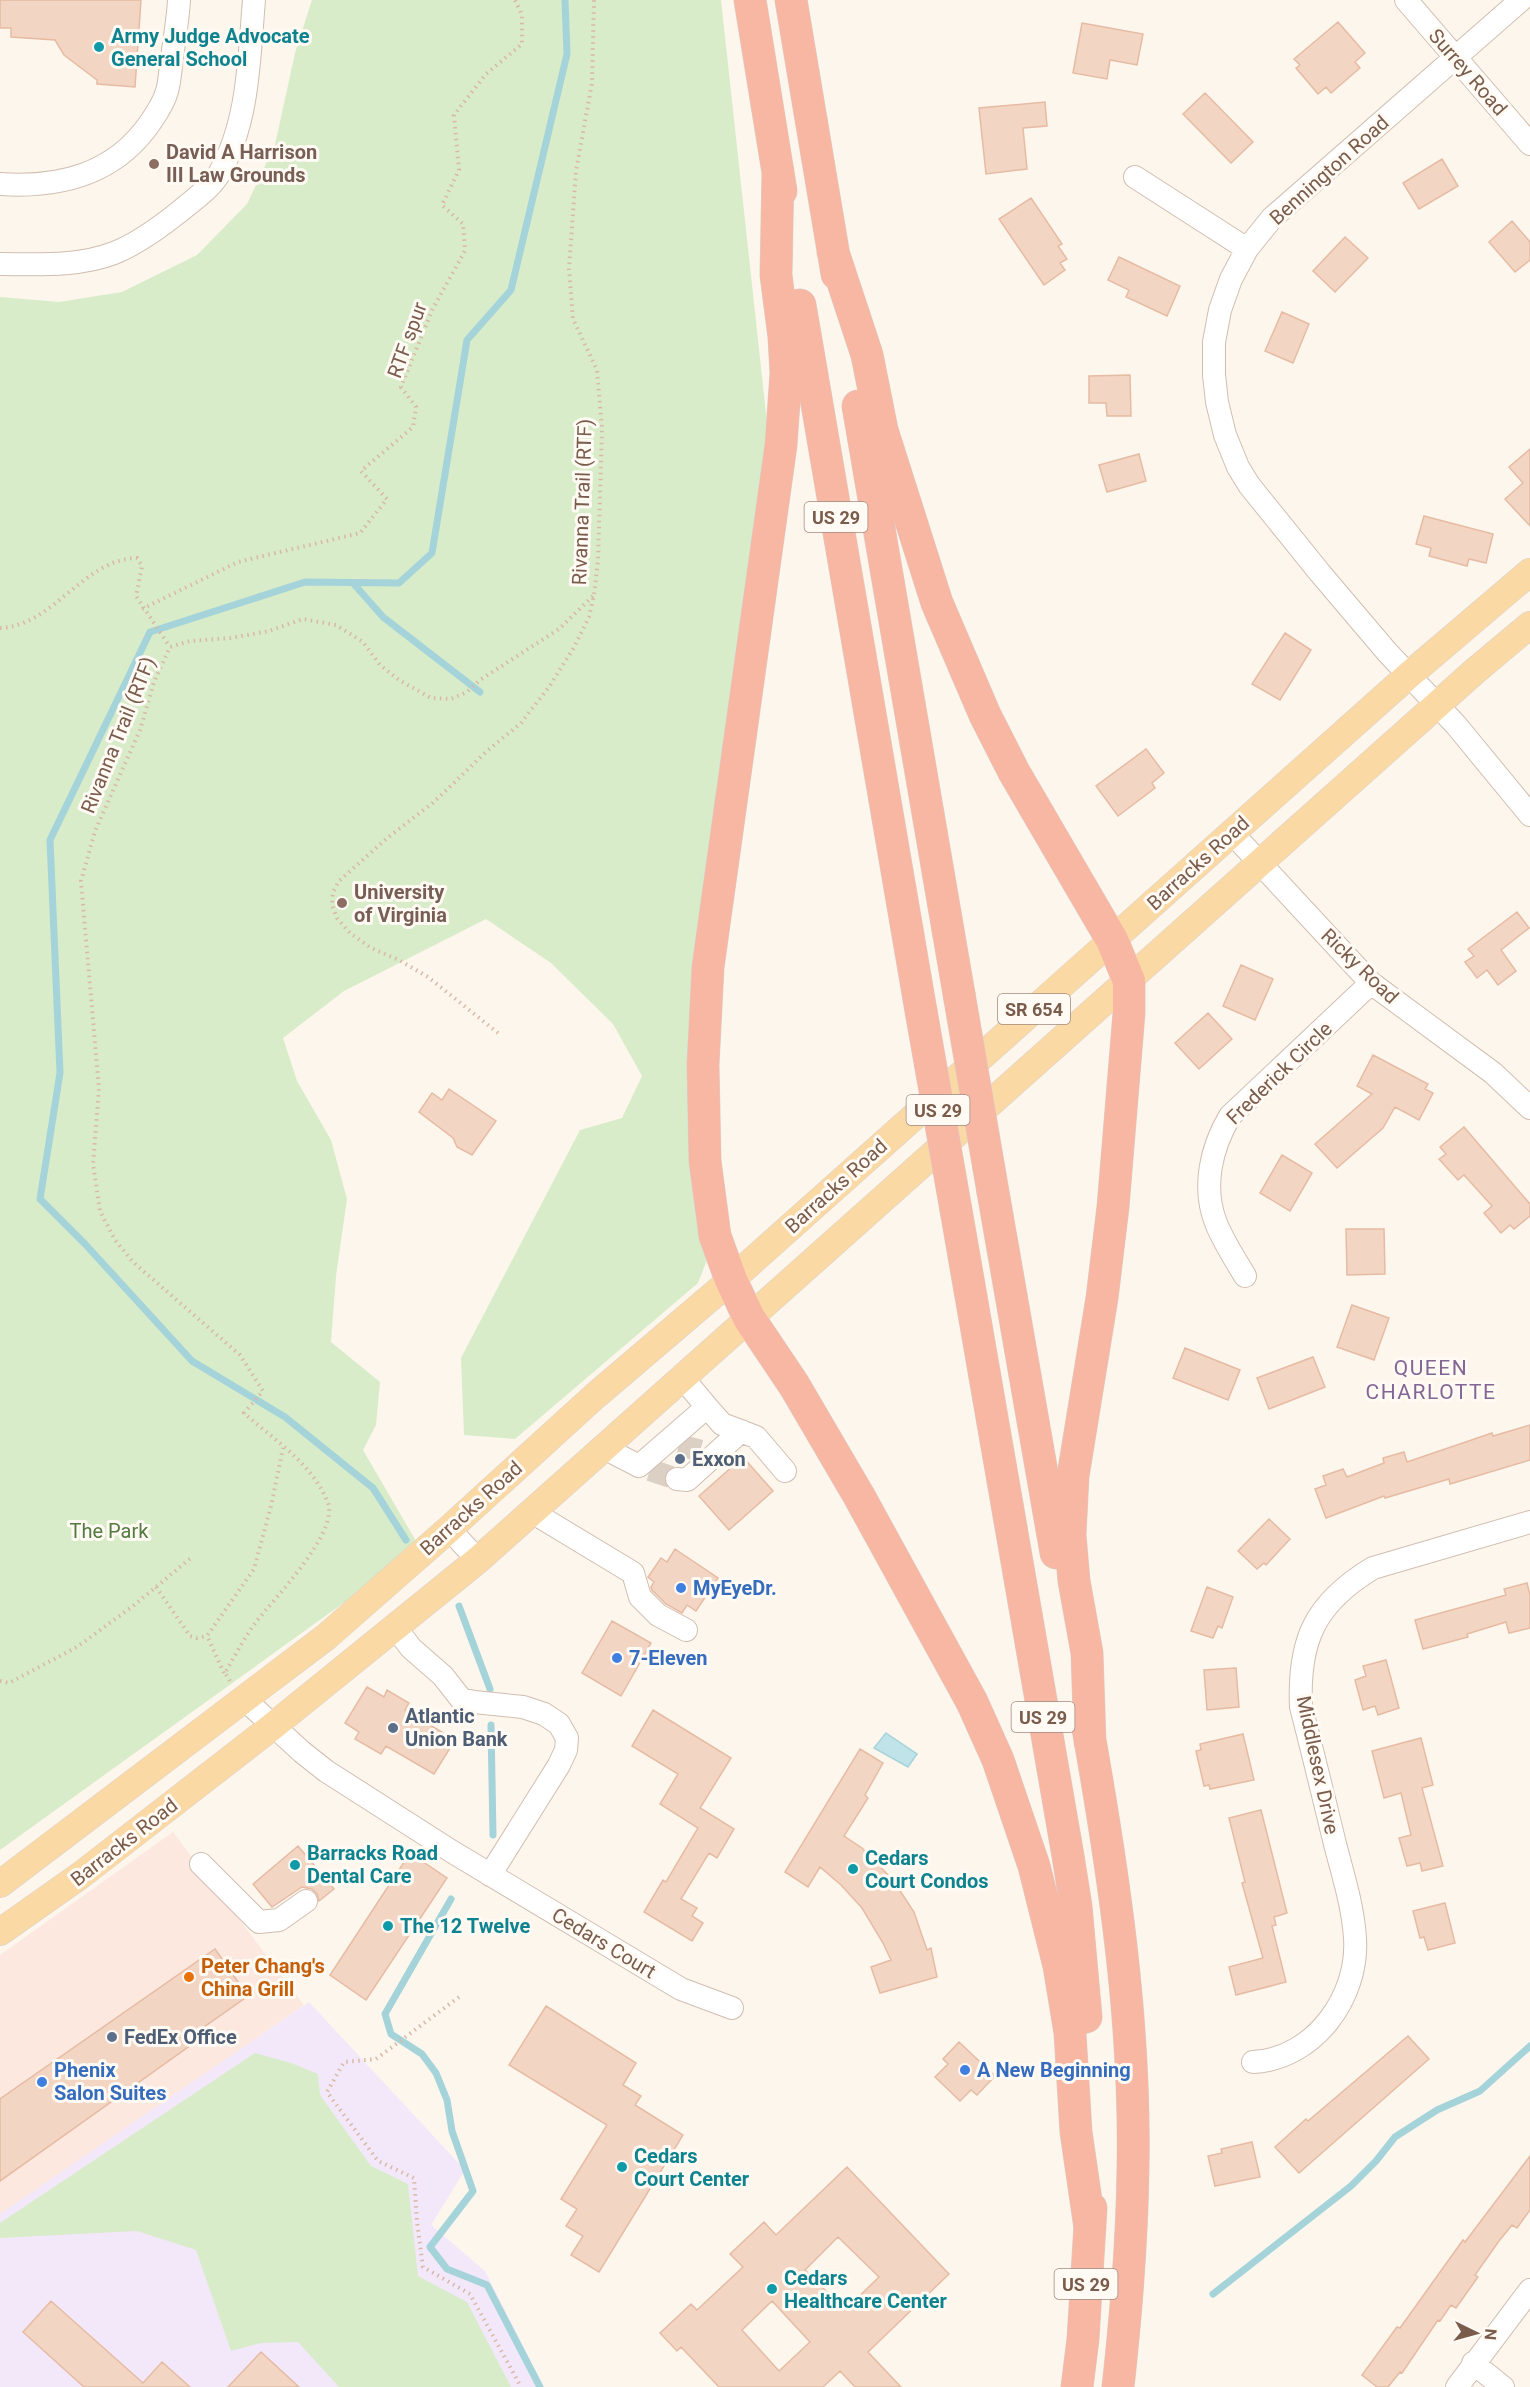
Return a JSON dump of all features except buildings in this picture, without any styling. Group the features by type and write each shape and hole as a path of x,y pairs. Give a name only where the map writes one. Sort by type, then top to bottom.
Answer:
{"highway":[{"name":"US 29","path":"750,0 921,1011 1076,1906 1090,2072 1093,2154 1083,2339 1077,2387"},
{"name":"US 29","path":"790,0 869,476 1113,1875 1124,1981 1131,2089 1133,2168 1130,2260 1118,2387"},
{"path":"778,171 776,275 786,373 781,445 708,967 704,1054 705,1161 715,1236 731,1280 749,1318 794,1385 859,1496 972,1702 998,1760 1034,1866 1059,1966 1070,2032 1076,2132 1090,2228"},
{"path":"833,252 867,355 882,430 910,522 946,625 985,715 1014,772 1112,940 1128,981 1129,1013 1112,1218 1102,1298 1074,1466 1070,1535 1074,1581 1087,1653 1090,1742"}],"main road":[{"name":"Barracks Road","path":"0,1884 326,1637 595,1396 731,1280 1409,675 1530,572"},
{"name":"Barracks Road","path":"0,1932 75,1880 273,1726 478,1560 1437,705 1530,625"}],"street":[{"path":"0,184 28,186 76,178 101,167 128,148 143,133 158,111 167,91 179,0"},
{"path":"0,264 62,264 113,254 156,231 195,200 218,176 237,127 247,85 254,0"},
{"name":"Surrey Road","path":"1406,0 1530,144"},
{"name":"Bennington Road","path":"1521,0 1272,218 1247,249 1228,289 1214,342 1214,375 1217,402 1225,435 1249,485 1320,573 1437,705 1530,815"},
{"path":"1135,177 1247,249"},
{"name":"Ricky Road","path":"1232,833 1371,983 1493,1073 1530,1108"},
{"name":"Frederick Circle","path":"1245,1276 1216,1224 1211,1204 1209,1180 1211,1161 1220,1133 1230,1116 1371,983"},
{"path":"682,1377 722,1424 756,1437 785,1471"},
{"path":"604,1448 645,1468 673,1444 707,1407"},
{"path":"676,1479 687,1480 710,1453 741,1431"},
{"path":"532,1512 633,1574 640,1597 658,1615 686,1630"},
{"name":"Middlesex Drive","path":"1253,2062 1266,2061 1289,2054 1309,2041 1323,2028 1338,2007 1349,1984 1354,1964 1355,1939 1349,1898 1301,1707 1300,1679 1303,1656 1309,1636 1320,1614 1333,1598 1352,1581 1374,1568 1530,1522"},
{"path":"449,1529 478,1560"},
{"path":"395,1627 411,1648 443,1676 461,1699 507,1704 544,1714 560,1724 567,1738 566,1750 559,1765 490,1875"},
{"path":"243,1698 273,1726"},
{"name":"Cedars Court","path":"273,1726 326,1771 490,1875 681,1989 732,2008"},
{"path":"201,1864 259,1922 279,1920 306,1901"},
{"path":"1457,2387 1530,2290"},
{"path":"1473,2363 1503,2387"}],"path":[{"name":"RTF spur","path":"142,609 238,562 360,533 387,499 360,471 413,427 416,407 401,387 433,308 465,251 463,224 442,205 459,170 454,115 486,74 522,44 522,15 515,0"},
{"name":"Rivanna Trail (RTF)","path":"283,1447 244,1413 263,1391 240,1355 133,1262 115,1240 100,1211 93,1164 99,1089 81,880 95,831 140,730 154,682 170,647 190,641 231,638 269,631 303,619 336,625 363,642 386,670 399,680 431,698 451,699 467,692 480,680 559,629 594,594 598,561 602,429 597,370 573,319 569,269 576,171 592,83 594,0"},
{"path":"0,628 13,627 33,618 102,568 121,558 138,558 142,566 136,596 142,609 170,647"},
{"path":"498,1033 428,976 371,948 350,933 337,918 332,905 333,892 339,881 386,839 434,802 487,751 521,723 549,687 573,649 589,617 594,594"},
{"path":"156,1587 190,1636 197,1638 207,1636 254,1569 271,1506 283,1447 312,1472 329,1506 326,1529 313,1550 255,1624 225,1673"},
{"path":"0,1681 9,1683 77,1647 192,1557"},
{"path":"207,1636 225,1673 243,1698"},
{"path":"459,1997 376,2059 344,2062 327,2092 378,2161 414,2178 423,2267 470,2294 521,2387"}],"shaded area":[{"path":"173,1832 304,2005 0,2221 0,1955"},
{"path":"309,2002 465,2170 431,2225 485,2271 544,2387 0,2387 0,2214"}],"green space":[{"name":"University of Virginia","path":"312,0 721,0 769,441 708,856 707,1260 698,1283 515,1439 464,1435 461,1358 580,1130 622,1118 642,1076 613,1024 551,963 486,919 344,991 283,1038 297,1081 331,1140 347,1199 336,1276 331,1342 380,1382 376,1425 363,1450 420,1548 0,1850 0,297 59,302 122,292 197,255 247,204 275,145 295,53"},
{"path":"255,2053 291,2063 318,2074 320,2095 371,2166 408,2184 418,2276 467,2302 511,2387 339,2387 298,2342 261,2343 231,2351 196,2250 137,2231 0,2238 0,2223"}],"water":[{"path":"886,1733 917,1754 908,1767 874,1748"}],"waterway":[{"path":"406,1540 373,1488 285,1417 192,1361 85,1244 40,1199 60,1073 50,840 150,632 305,582 399,583 432,553 467,340 511,290 567,54 565,0"},
{"path":"353,583 383,617 480,692"},
{"path":"459,1606 490,1689"},
{"path":"491,1725 493,1835"},
{"path":"451,1899 385,2014 391,2034 422,2054 436,2073 447,2100 452,2131 473,2191 430,2247 447,2269 487,2285 540,2387"},
{"path":"1213,2294 1351,2186 1376,2161 1395,2137 1437,2110 1480,2091 1530,2046"}],"tunnel":[{"path":"679,1445 705,1452"},
{"path":"650,1470 677,1479"}],"place":[{"name":"Army Judge Advocate General School","path":"99,47"},
{"name":"David A Harrison III Law Grounds","path":"154,164"},
{"name":"University of Virginia","path":"342,903"},
{"name":"Exxon","path":"680,1459"},
{"name":"MyEyeDr.","path":"681,1588"},
{"name":"7-Eleven","path":"617,1658"},
{"name":"Atlantic Union Bank","path":"393,1728"},
{"name":"Barracks Road Dental Care","path":"295,1865"},
{"name":"Cedars Court Condos","path":"853,1869"},
{"name":"The 12 Twelve","path":"388,1926"},
{"name":"Peter Chang's China Grill","path":"189,1977"},
{"name":"FedEx Office","path":"112,2037"},
{"name":"A New Beginning","path":"965,2070"},
{"name":"Phenix Salon Suites","path":"42,2082"},
{"name":"Cedars Court Center","path":"622,2167"},
{"name":"Cedars Healthcare Center","path":"772,2289"}],"district":[{"name":"QUEEN CHARLOTTE","path":"1431,1380"}],"park label":[{"name":"The Park","path":"109,1531"}]}
